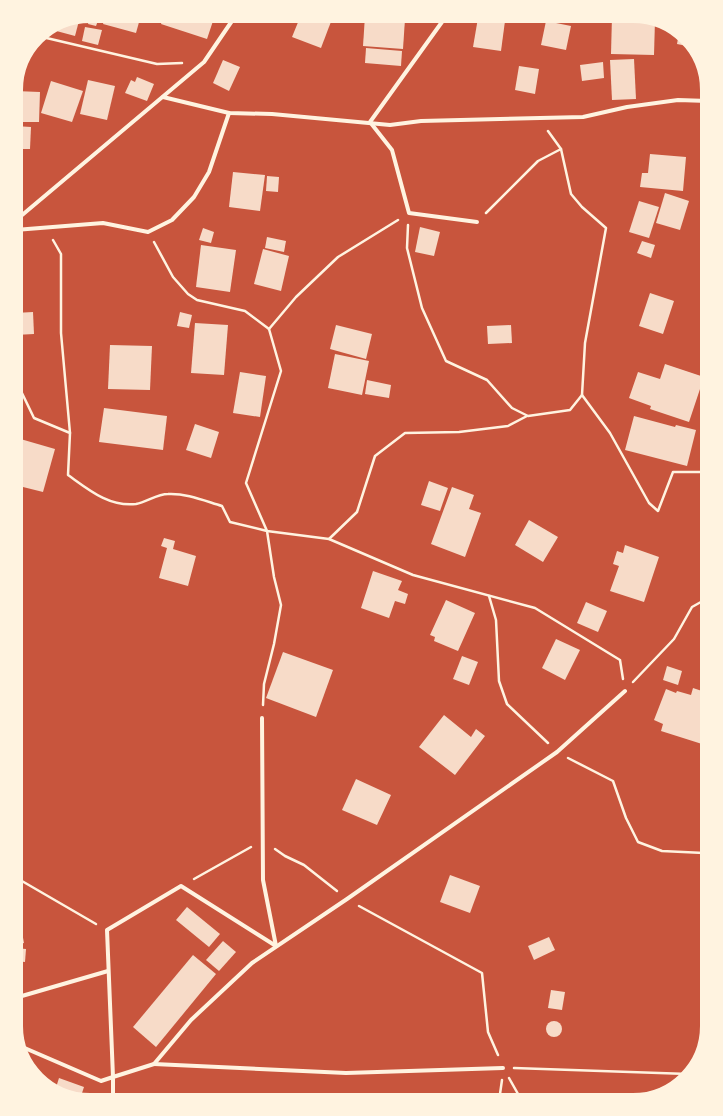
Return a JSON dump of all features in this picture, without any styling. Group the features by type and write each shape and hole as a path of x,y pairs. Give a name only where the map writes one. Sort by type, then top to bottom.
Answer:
{"street":[{"path":"22,215 204,62 231,22"},
{"path":"370,122 442,22"},
{"path":"163,97 229,113 272,114 390,125 421,121 583,117 627,107 678,100 701,101"},
{"path":"22,230 103,223 148,232 172,220 194,197 209,172 229,113"},
{"path":"370,122 392,150 409,213 477,222"},
{"path":"154,1064 191,1020 252,963 557,752 625,691"},
{"path":"262,718 263,880 276,946"},
{"path":"113,1094 107,930 181,886 276,946"},
{"path":"22,996 108,971"},
{"path":"26,1048 101,1081 154,1064 346,1073 504,1068"}],"path":[{"path":"46,38 157,64 204,62"},
{"path":"329,539 357,512 375,456 405,433 459,432 508,426 528,416 570,410 582,395 585,342 606,228 582,207 571,194 561,149 539,118"},
{"path":"477,222 538,161 561,149"},
{"path":"269,329 296,297 338,257 409,213"},
{"path":"409,213 407,248 422,308 446,361 488,380 512,408 528,416"},
{"path":"47,228 60,254 61,333 70,433 68,475 98,496 121,504 137,504 166,494 177,494 200,499 222,506 230,522 267,531 329,539 412,575 535,608 620,660 625,691"},
{"path":"148,232 173,277 188,294 197,300 245,311 269,329 281,371 246,484 267,531 274,577 281,605 274,644 264,684 262,718"},
{"path":"22,393 34,418 70,433"},
{"path":"582,395 610,433 649,502 658,511 673,472 701,472"},
{"path":"489,596 496,620 499,681 508,704 557,752 613,781 626,818 638,842 662,851 701,853"},
{"path":"625,691 674,639 692,607 701,602"},
{"path":"181,886 263,841 284,856 304,865 346,899 482,973 488,1032 504,1068 518,1094"},
{"path":"22,881 107,930"},
{"path":"504,1068 681,1074"},
{"path":"500,1094 504,1068"}],"building":[{"path":"88,22 97,22 96,26 88,24"},
{"path":"104,22 139,22 136,33 103,24"},
{"path":"162,22 213,22 207,39 161,24"},
{"path":"298,22 331,22 321,48 292,37"},
{"path":"365,22 405,22 403,49 363,46"},
{"path":"477,22 505,22 501,51 473,47"},
{"path":"546,22 571,26 566,50 541,45"},
{"path":"612,22 638,22 655,25 654,55 611,54"},
{"path":"78,23 75,36 56,31"},
{"path":"85,27 102,30 98,45 82,41"},
{"path":"678,39 684,45 677,44"},
{"path":"366,48 402,51 401,66 365,63"},
{"path":"634,59 636,99 612,100 610,60"},
{"path":"223,60 240,67 229,91 213,83"},
{"path":"603,62 604,78 582,81 580,65"},
{"path":"519,66 539,69 535,94 515,90"},
{"path":"137,77 154,84 147,101 125,93 131,80 135,82"},
{"path":"88,80 115,86 107,120 80,114"},
{"path":"51,81 83,91 72,122 41,113"},
{"path":"22,91 40,92 39,122 22,122"},
{"path":"22,126 31,127 30,149 22,149"},
{"path":"650,154 686,157 683,191 640,187 642,173 648,173"},
{"path":"233,172 265,175 260,211 229,207"},
{"path":"267,176 279,177 278,192 266,191"},
{"path":"665,193 689,201 680,230 656,223"},
{"path":"639,201 659,207 649,238 629,232"},
{"path":"420,227 440,232 434,256 415,252"},
{"path":"203,228 214,232 211,243 199,240"},
{"path":"267,237 286,241 284,252 265,248"},
{"path":"642,241 655,245 651,258 637,253"},
{"path":"201,245 236,250 230,292 196,287"},
{"path":"263,249 289,256 281,291 254,284"},
{"path":"650,293 674,301 663,334 639,326"},
{"path":"33,312 34,334 22,335 22,313"},
{"path":"180,312 192,315 189,328 177,326"},
{"path":"195,323 228,325 224,375 191,373"},
{"path":"336,325 372,334 366,359 330,349"},
{"path":"511,325 512,343 488,344 487,326"},
{"path":"110,345 152,346 150,390 108,389"},
{"path":"335,354 369,361 362,395 328,388"},
{"path":"665,364 701,376 701,386 689,422 650,409 651,406 629,398 638,372 660,379"},
{"path":"240,372 266,376 260,417 233,413"},
{"path":"367,380 391,385 389,398 365,394"},
{"path":"104,408 167,416 163,450 99,442"},
{"path":"634,416 675,427 676,425 696,430 687,466 625,450"},
{"path":"195,424 219,432 211,458 186,450"},
{"path":"22,439 55,449 43,492 22,487"},
{"path":"429,481 448,488 440,511 421,505"},
{"path":"452,487 474,495 469,509 481,513 465,557 431,544"},
{"path":"529,520 558,537 543,562 515,545"},
{"path":"164,538 175,541 173,549 196,556 188,586 159,578 167,548 161,546"},
{"path":"625,545 659,557 644,602 610,591 619,566 613,564 617,551 623,553"},
{"path":"373,571 402,581 398,590 408,594 405,604 395,601 389,618 361,608"},
{"path":"446,600 475,613 458,651 434,641 435,637 430,635"},
{"path":"586,602 607,611 598,632 577,623"},
{"path":"556,639 580,650 565,680 542,668"},
{"path":"283,652 333,670 316,717 266,698"},
{"path":"462,656 478,662 469,685 453,679"},
{"path":"667,666 682,671 678,685 663,680"},
{"path":"693,688 701,691 701,744 661,731 663,724 654,720 666,689 676,693 677,691 691,695"},
{"path":"444,715 471,737 476,729 485,736 455,775 419,747"},
{"path":"356,779 391,795 377,825 342,810"},
{"path":"450,875 480,886 470,913 440,902"},
{"path":"187,907 220,934 209,947 176,920"},
{"path":"22,932 24,943 22,943"},
{"path":"549,937 555,950 534,960 528,946"},
{"path":"223,941 236,952 219,971 206,960"},
{"path":"22,949 26,949 25,962 22,962"},
{"path":"193,955 216,974 156,1047 133,1027"},
{"path":"551,990 565,992 562,1010 548,1008"},
{"path":"551,1021 557,1021 562,1026 560,1035 557,1037 551,1037 546,1032 546,1026"},
{"path":"59,1078 84,1087 82,1094 57,1085"}]}
